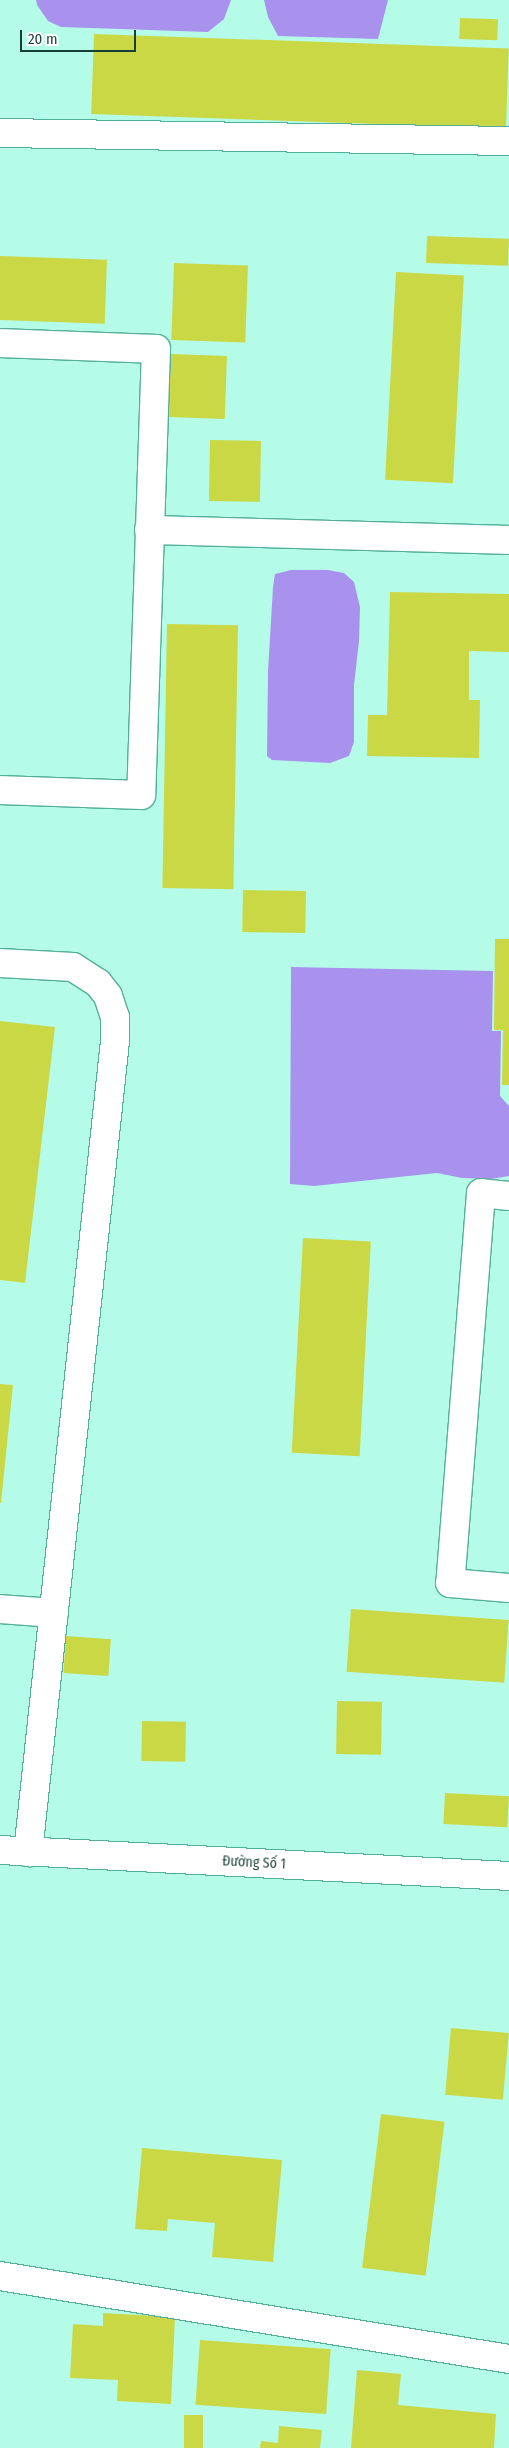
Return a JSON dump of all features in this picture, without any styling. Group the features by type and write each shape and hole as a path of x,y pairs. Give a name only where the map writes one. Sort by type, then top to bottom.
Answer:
{"street":[{"path":"0,133 509,141"},
{"path":"0,343 156,349 141,795 0,790"},
{"path":"150,530 509,540"},
{"path":"0,963 54,964 79,970 98,983 108,996 115,1017 115,1041 28,1852"},
{"path":"509,1196 481,1193 450,1583 509,1588"},
{"path":"0,1609 54,1613"},
{"name":"Đường Số 1","path":"0,1850 509,1876"},
{"path":"0,2276 509,2359"}],"shaded area":[{"path":"36,0 231,0 224,19 208,32 61,27 48,21 37,5"},
{"path":"264,0 388,0 378,39 278,36 268,17"},
{"path":"291,570 328,570 344,573 354,582 360,607 359,641 354,685 354,742 349,756 330,763 272,760 267,756 268,671 273,587 275,574"},
{"path":"291,967 493,971 492,1031 501,1031 500,1096 509,1106 509,1176 491,1179 462,1178 437,1173 314,1186 290,1184"}],"building":[{"path":"460,18 498,19 497,40 459,39"},
{"path":"94,34 509,48 506,128 91,114"},
{"path":"427,236 509,239 508,266 426,263"},
{"path":"0,256 107,260 105,324 0,320"},
{"path":"174,263 248,266 245,343 171,340"},
{"path":"396,272 464,276 453,483 385,480"},
{"path":"171,354 227,356 225,419 169,417"},
{"path":"210,440 261,441 260,502 209,501"},
{"path":"390,592 509,594 509,652 469,651 469,700 480,700 479,758 367,756 368,715 387,715"},
{"path":"167,624 238,625 233,889 162,888"},
{"path":"243,890 306,891 305,933 242,932"},
{"path":"495,939 509,939 509,1085 502,1085 503,1030 494,1030"},
{"path":"0,1021 55,1027 25,1283 0,1280"},
{"path":"303,1238 371,1242 360,1456 292,1453"},
{"path":"0,1384 13,1385 1,1503 0,1503"},
{"path":"351,1609 509,1620 504,1683 347,1672"},
{"path":"66,1636 111,1639 108,1676 63,1673"},
{"path":"337,1701 382,1702 381,1755 336,1754"},
{"path":"142,1721 186,1722 185,1762 141,1761"},
{"path":"445,1793 509,1796 507,1827 443,1824"},
{"path":"451,2028 509,2033 503,2100 445,2095"},
{"path":"381,2114 445,2122 426,2276 362,2268"},
{"path":"142,2148 282,2160 273,2262 212,2257 215,2223 168,2219 167,2231 135,2229"},
{"path":"103,2313 175,2317 171,2404 117,2401 118,2380 70,2378 73,2324 103,2326"},
{"path":"200,2340 331,2349 326,2414 195,2405"},
{"path":"357,2370 401,2374 398,2405 496,2414 494,2448 351,2448"},
{"path":"184,2415 203,2415 203,2448 184,2448"},
{"path":"279,2426 322,2430 320,2448 260,2448 261,2441 278,2443"}]}
